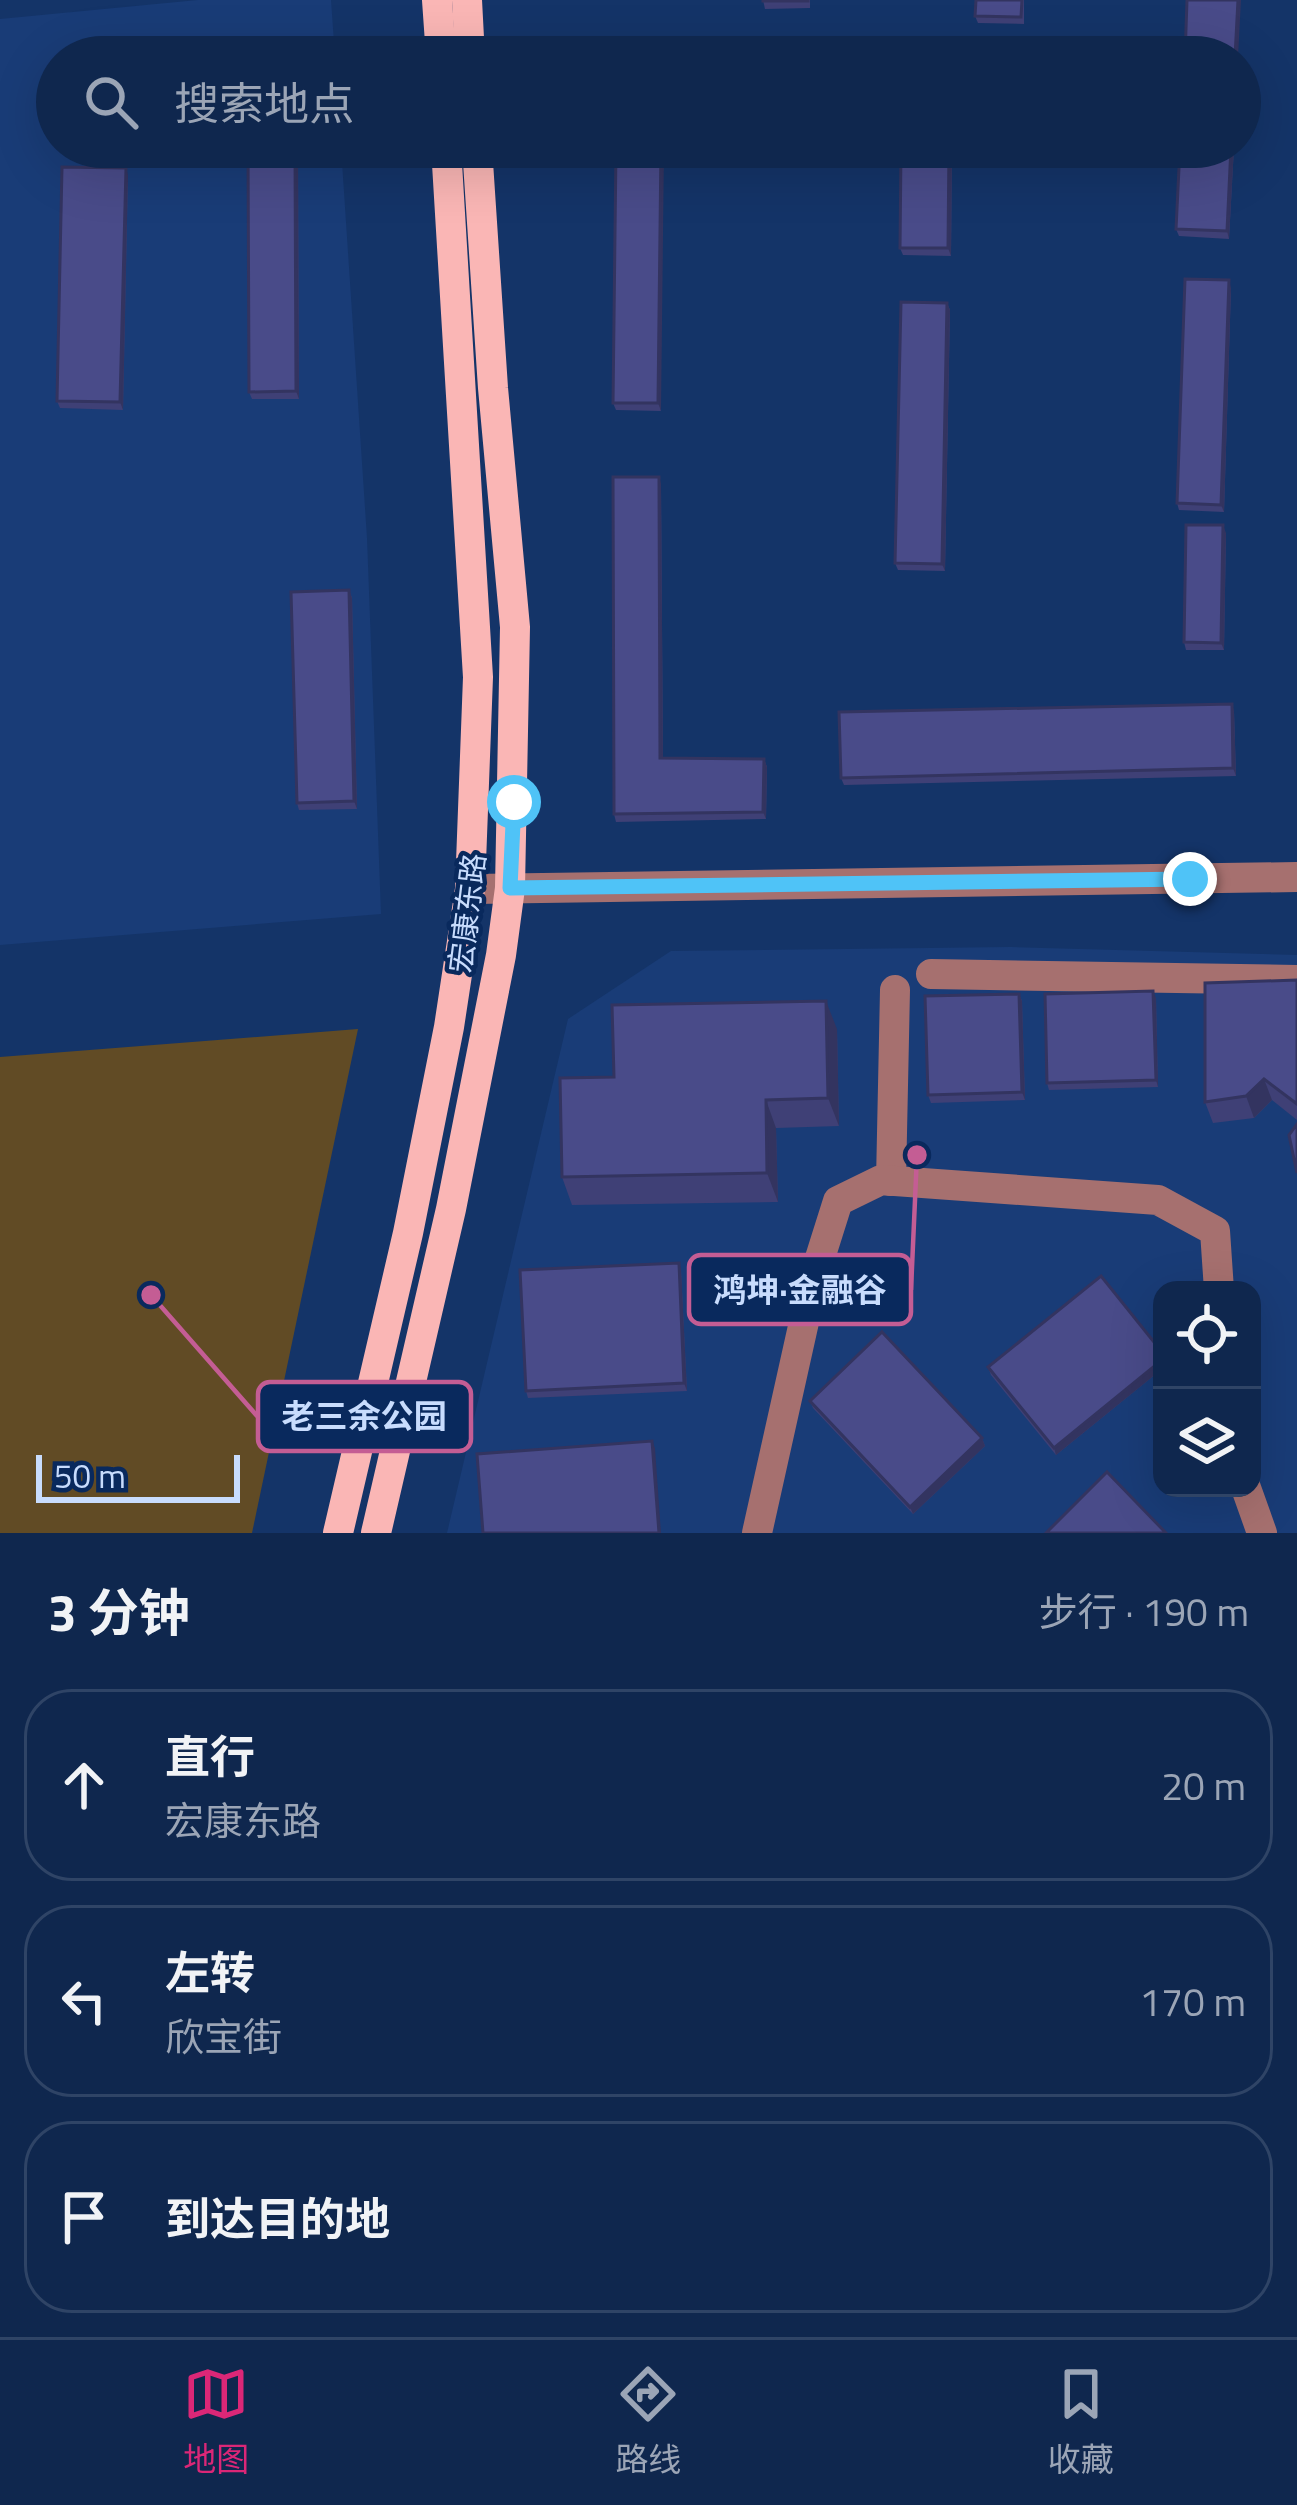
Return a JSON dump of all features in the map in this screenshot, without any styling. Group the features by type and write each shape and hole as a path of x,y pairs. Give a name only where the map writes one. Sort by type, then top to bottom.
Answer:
{"main road":[{"path":"437,0 440,36"},
{"path":"466,0 469,36"},
{"name":"宏康东路","path":"338,1533 412,1210 449,1027 470,889 478,677 447,168"},
{"name":"宏康东路","path":"376,1533 451,1210 510,888 515,627 478,168"}],"street":[{"path":"470,889 1297,877"},
{"path":"931,974 1297,980"},
{"path":"891,1181 895,990"},
{"path":"757,1533 814,1277 838,1201 881,1180 1158,1200 1215,1231 1219,1281"},
{"path":"1249,1497 1262,1533"}],"shaded area":[{"path":"198,0 331,0 334,36 36,36 36,168 342,168 367,538 381,914 0,945 0,19"},
{"path":"1011,947 1297,955 1297,1533 447,1533 568,1019 671,951"},
{"path":"358,1029 252,1533 0,1533 0,1057"}],"building":[{"path":"976,0 1022,0 1021,17 975,16"},
{"path":"1187,0 1238,0 1236,36 1186,36"},
{"path":"62,168 126,168 120,402 57,401"},
{"path":"248,168 295,168 296,391 249,392"},
{"path":"616,168 661,168 658,403 613,403"},
{"path":"901,168 949,168 948,248 900,248"},
{"path":"1179,168 1230,168 1227,231 1176,229"},
{"path":"1185,279 1229,280 1221,505 1177,503"},
{"path":"901,302 947,303 942,564 895,563"},
{"path":"613,477 659,477 660,758 764,759 763,812 614,814"},
{"path":"1186,525 1223,525 1221,643 1184,642"},
{"path":"349,590 354,801 297,803 291,592"},
{"path":"1232,704 1233,768 841,778 839,712"},
{"path":"1297,980 1297,1104 1264,1079 1246,1096 1205,1102 1205,983"},
{"path":"1153,991 1156,1080 1047,1083 1045,994"},
{"path":"1019,994 1022,1092 928,1095 925,996"},
{"path":"826,1001 828,1098 766,1100 767,1173 562,1177 560,1078 614,1077 612,1005"},
{"path":"1297,1124 1297,1173 1289,1135"},
{"path":"679,1263 684,1383 526,1391 520,1270"},
{"path":"1101,1276 1153,1341 1153,1367 1054,1448 988,1367"},
{"path":"882,1332 982,1438 910,1507 810,1401"},
{"path":"652,1441 659,1533 483,1533 477,1454"},
{"path":"1107,1472 1166,1533 1046,1533"}],"place":[{"name":"鸿坤·金融谷","path":"917,1155"},
{"name":"老三余公园","path":"151,1295"}],"route":[{"path":"514,802 510,888 1190,879"}]}
